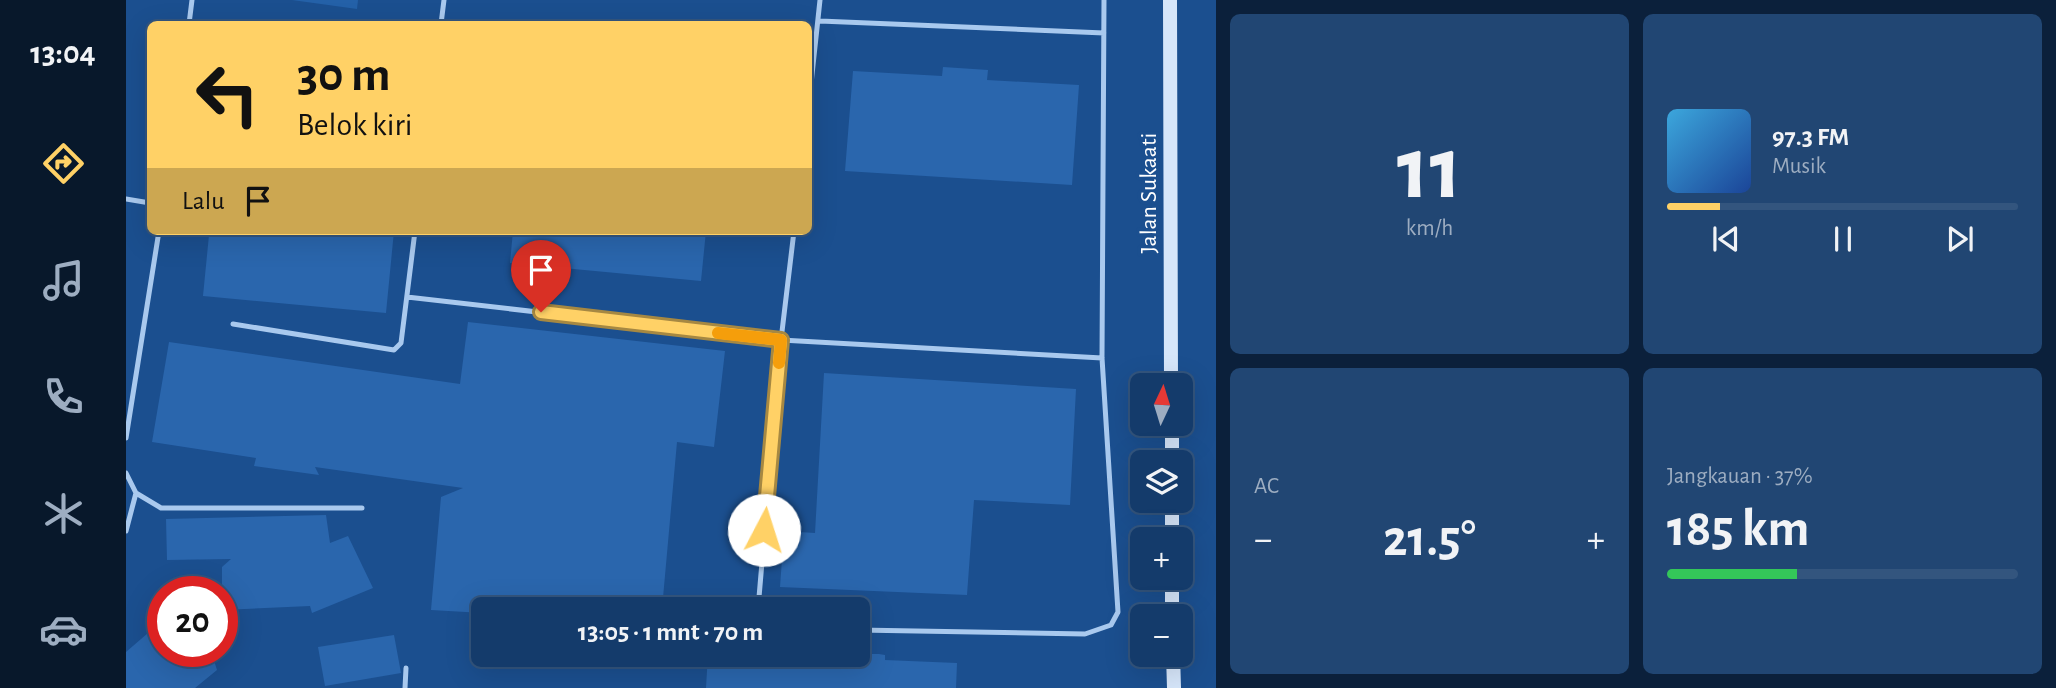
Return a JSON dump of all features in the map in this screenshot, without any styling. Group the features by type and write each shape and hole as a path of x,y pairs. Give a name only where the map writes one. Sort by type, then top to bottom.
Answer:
{"street":[{"name":"Jalan Sukaati","path":"1170,0 1171,373"},
{"path":"1173,667 1174,688"}],"lane":[{"path":"188,21 192,0"},
{"path":"441,21 444,0"},
{"path":"812,82 820,0"},
{"path":"870,630 1085,634 1111,625 1118,612 1102,358 1104,0"},
{"path":"820,21 1104,33"},
{"path":"126,199 147,202"},
{"path":"126,438 158,235"},
{"path":"233,324 394,350 401,343 415,235"},
{"path":"759,597 781,340 794,235"},
{"path":"407,297 781,340 1102,358"},
{"path":"126,473 136,493 161,508 362,508"},
{"path":"126,531 136,493"},
{"path":"405,688 406,668"}],"shaded area":[{"path":"292,0 358,0 357,9"}],"building":[{"path":"943,67 988,70 987,80 1079,85 1072,185 845,171 853,71 942,76"},
{"path":"209,235 394,235 386,313 203,296"},
{"path":"513,235 706,235 701,281 510,263"},
{"path":"468,322 725,351 714,447 677,442 663,597 471,597 471,612 431,610 441,497 463,488 315,467 319,475 254,466 256,458 152,442 169,342 460,384"},
{"path":"824,373 1076,389 1070,505 974,500 967,595 780,587 784,531 815,533"},
{"path":"326,515 330,543 348,536 373,588 312,613 310,606 238,609 238,576 222,576 222,567 231,559 167,560 166,519"},
{"path":"147,634 147,667 216,667 217,670 195,688 126,688 126,652"},
{"path":"394,635 401,673 325,686 318,647"},
{"path":"870,654 885,655 885,660 957,663 956,688 706,688 707,667 870,667"}],"slow traffic":[{"path":"718,333 781,340 779,363"}],"route":[{"path":"541,312 781,340 764,530"}]}
